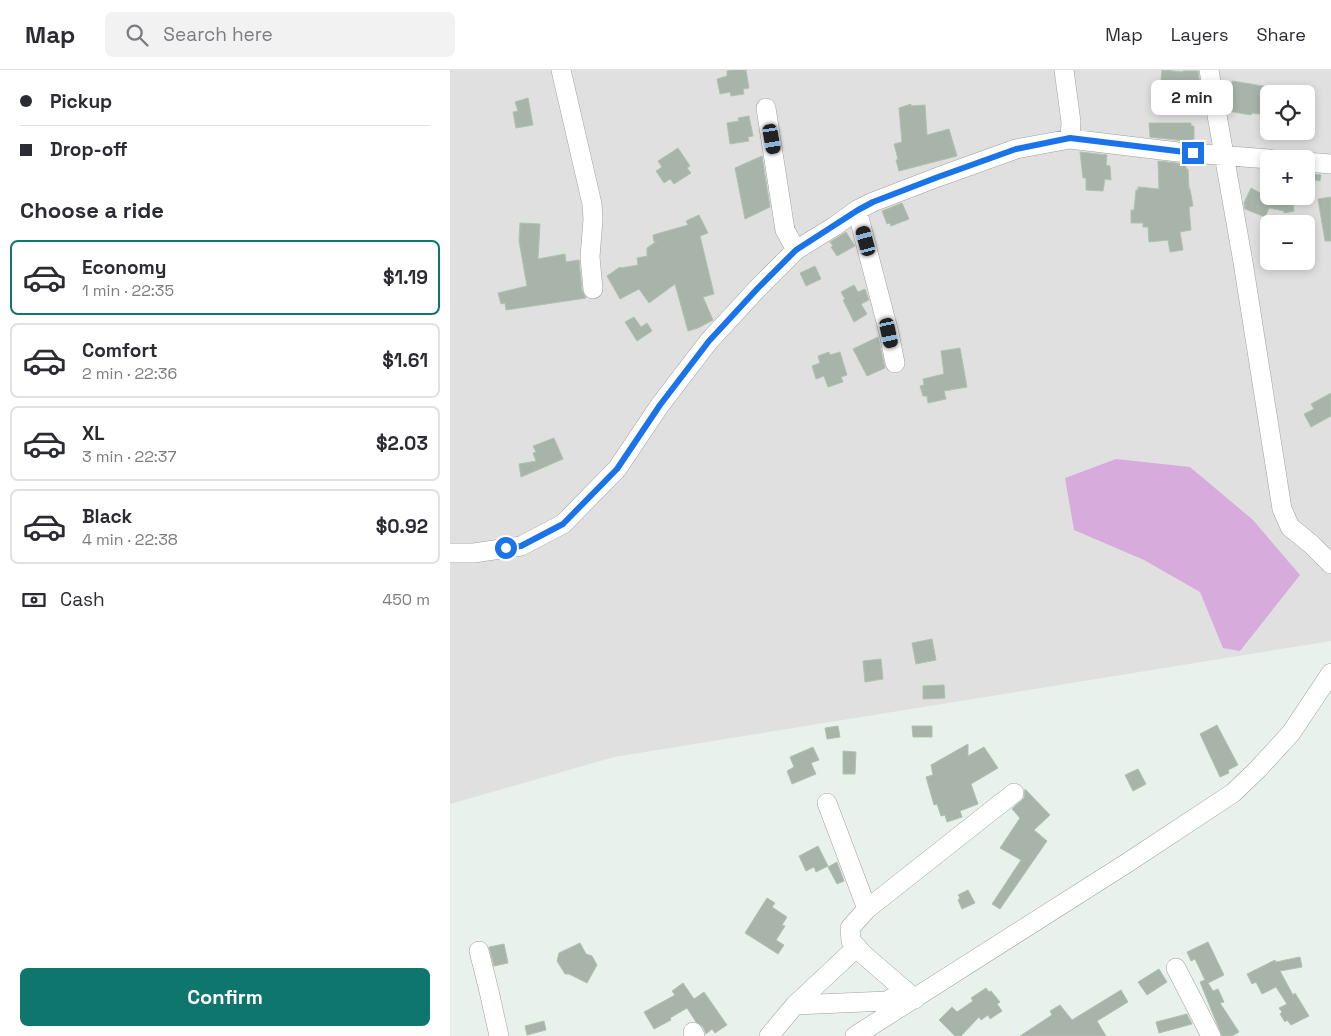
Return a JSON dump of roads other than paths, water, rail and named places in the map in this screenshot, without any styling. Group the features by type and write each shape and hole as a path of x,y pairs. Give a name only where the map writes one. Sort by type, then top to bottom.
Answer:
{"street":[{"path":"561,70 592,204 593,219 590,257 593,289"},
{"path":"1064,70 1071,122 1070,138"},
{"path":"1209,70 1243,262 1282,509 1290,526 1331,564"},
{"path":"766,108 785,230 796,250"},
{"path":"450,553 474,553 521,546 563,524 617,469 660,405 709,341 796,250 873,202 1016,149 1070,138 1178,152 1260,158"},
{"path":"1315,163 1331,164"},
{"path":"858,210 896,363"},
{"path":"854,1036 910,995 1233,793 1291,733 1331,672"},
{"path":"910,995 851,940 850,928 867,909 1014,793"},
{"path":"827,803 867,909"},
{"path":"769,1036 795,1005 857,946"},
{"path":"479,951 499,1036"},
{"path":"1176,968 1211,1036"},
{"path":"795,1005 887,1001 910,995"}]}
